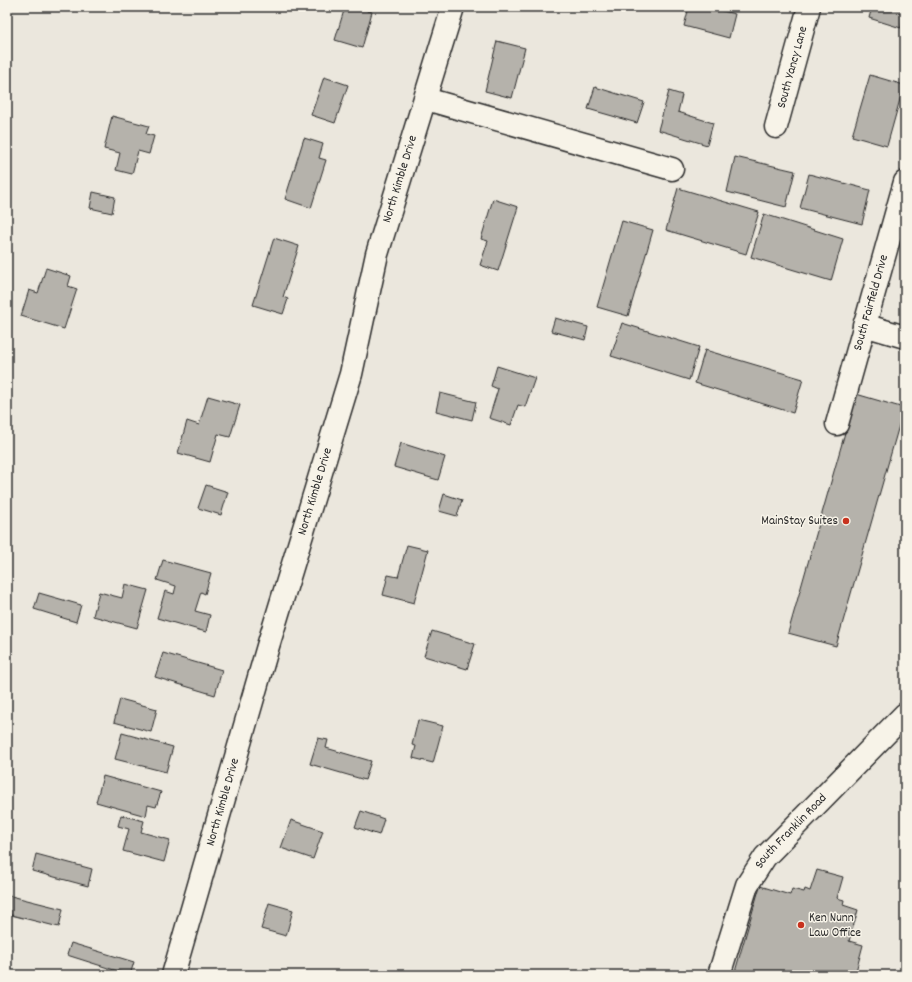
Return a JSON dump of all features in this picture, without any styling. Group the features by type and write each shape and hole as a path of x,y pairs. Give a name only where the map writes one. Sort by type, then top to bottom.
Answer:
{"street":[{"name":"North Kimble Drive","path":"173,975 268,646 351,374 377,254 426,99 453,7"},
{"name":"South Yancy Lane","path":"776,127 809,7"},
{"path":"426,99 672,169"},
{"name":"South Fairfield Drive","path":"837,424 905,182"},
{"path":"864,325 905,337"},
{"name":"South Franklin Road","path":"719,975 747,885 765,857 905,714"}],"building":[{"path":"345,7 368,7 367,11 372,12 362,48 335,40"},
{"path":"689,7 706,7 735,14 729,38 684,26"},
{"path":"872,7 905,7 901,28 869,18"},
{"path":"497,41 525,48 512,98 485,91"},
{"path":"870,75 904,85 887,146 852,136"},
{"path":"324,77 348,85 335,123 311,115"},
{"path":"595,87 644,102 637,123 588,109"},
{"path":"669,91 682,95 678,112 713,123 707,145 658,130"},
{"path":"112,116 149,126 146,134 154,136 149,154 138,151 132,174 116,170 120,153 104,149"},
{"path":"304,138 323,144 319,158 326,160 311,208 285,199"},
{"path":"735,157 795,171 786,207 727,192"},
{"path":"809,174 870,190 862,224 800,208"},
{"path":"678,188 759,212 746,254 666,230"},
{"path":"93,192 115,197 112,213 90,208"},
{"path":"493,199 518,207 498,271 480,265 488,241 481,239"},
{"path":"764,214 843,239 831,281 751,257"},
{"path":"622,221 653,230 628,316 597,307"},
{"path":"274,238 299,246 283,297 288,299 283,314 253,305"},
{"path":"46,268 71,276 68,286 77,289 64,329 21,316 29,290 38,293"},
{"path":"555,318 588,327 585,340 551,331"},
{"path":"622,323 699,347 689,380 611,356"},
{"path":"705,350 803,379 793,413 695,383"},
{"path":"497,366 535,378 525,407 518,405 511,425 489,418 498,389 491,386"},
{"path":"440,393 476,402 472,420 436,411"},
{"name":"MainStay Suites","path":"856,394 904,408 836,646 788,633"},
{"path":"208,396 240,405 230,437 218,434 210,462 178,453 187,421 199,425"},
{"path":"401,443 445,457 438,480 394,467"},
{"path":"206,485 228,492 221,515 198,508"},
{"path":"444,494 462,500 457,516 439,511"},
{"path":"407,545 428,550 414,603 383,595 388,575 398,577"},
{"path":"163,560 211,573 205,594 201,592 195,611 210,615 206,632 157,618 165,591 174,594 176,586 157,580"},
{"path":"125,584 148,590 137,628 93,616 99,592 122,598"},
{"path":"39,593 81,605 76,622 34,609"},
{"path":"432,631 475,644 467,669 424,656"},
{"path":"163,653 222,670 215,695 155,677"},
{"path":"120,699 157,709 151,732 114,722"},
{"path":"418,720 443,726 433,763 413,758 416,746 412,745"},
{"path":"122,733 173,747 166,772 115,759"},
{"path":"318,738 328,740 326,748 371,761 365,780 310,764"},
{"path":"103,776 161,792 156,807 148,805 146,816 96,802"},
{"path":"361,811 384,819 379,835 355,827"},
{"path":"121,815 144,821 141,832 170,840 164,862 123,851 129,829 118,826"},
{"path":"291,820 323,831 313,859 281,848"},
{"path":"36,854 92,869 88,886 32,871"},
{"name":"Ken Nunn Law Office","path":"817,870 843,877 837,898 844,900 843,905 858,910 849,941 863,945 855,975 734,975 760,886 790,895 792,889 804,892 805,889 810,891"},
{"path":"7,895 63,909 59,927 7,914"},
{"path":"269,903 293,910 286,936 261,929"},
{"path":"71,943 134,962 130,975 67,955"}],"place":[{"name":"MainStay Suites","path":"846,521"},
{"name":"Ken Nunn Law Office","path":"801,925"}]}
